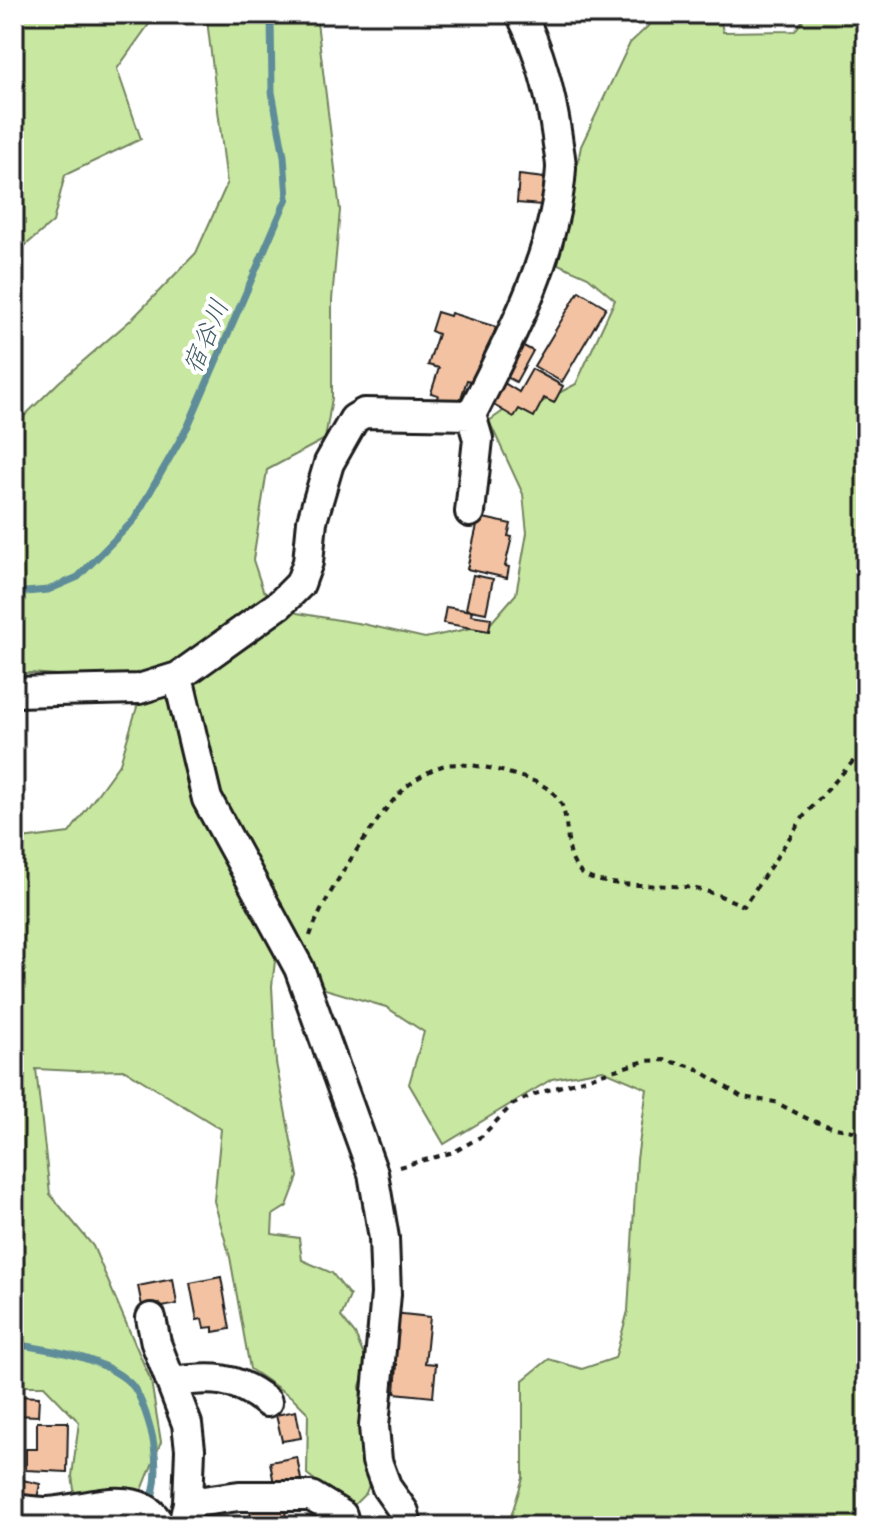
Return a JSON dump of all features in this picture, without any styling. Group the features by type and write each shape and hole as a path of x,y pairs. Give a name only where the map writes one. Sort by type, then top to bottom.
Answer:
{"street":[{"path":"470,512 478,439 471,415 549,243 561,166 553,105 537,46 521,14"},
{"path":"14,692 139,689 178,677 280,604 300,584 308,562 312,521 329,463 354,419 364,413 471,415"},
{"path":"178,677 207,799 299,968 373,1173 384,1238 386,1294 374,1426 376,1449 387,1488 404,1512 407,1526"},
{"path":"151,1318 156,1343 187,1424 190,1449 185,1514 239,1496 311,1496 342,1515 345,1526"},
{"path":"173,1382 228,1380 251,1389 267,1402"},
{"path":"14,1509 45,1512 114,1503 138,1505 155,1515 160,1526"}],"path":[{"path":"299,968 312,927 361,845 401,792 421,776 445,765 501,771 537,782 557,797 562,807 569,850 581,874 596,881 686,887 723,896 744,906 804,816 866,747"},
{"path":"373,1173 454,1152 482,1136 512,1105 557,1087 645,1061 664,1060 694,1067 742,1097 775,1102 810,1120 866,1133"}],"green space":[{"path":"14,14 316,14 340,210 332,300 332,398 325,439 267,470 253,560 263,590 297,613 425,638 490,624 516,594 527,533 523,494 489,421 509,407 540,403 576,384 615,300 588,277 558,264 581,146 630,43 661,14 719,14 723,32 795,31 807,14 866,14 866,1526 508,1526 523,1478 523,1380 549,1359 582,1369 615,1358 628,1311 637,1159 647,1089 603,1070 552,1079 444,1144 409,1084 424,1032 386,1007 325,989 280,920 272,986 276,1063 298,1177 287,1206 273,1215 272,1234 299,1238 302,1260 332,1273 350,1296 341,1317 355,1334 367,1363 360,1386 364,1449 373,1474 366,1493 351,1508 307,1474 308,1413 293,1398 250,1369 230,1257 214,1201 221,1129 125,1070 36,1069 50,1194 93,1246 151,1381 161,1442 142,1490 76,1503 72,1476 79,1422 44,1386 14,1386 14,840 69,833 120,763 137,707 121,680 14,674 14,426 133,318 196,253 227,184 207,20 152,20 117,69 141,139 65,175 53,222 14,255"}],"building":[{"path":"519,175 544,178 542,205 517,203"},
{"path":"579,291 606,307 562,382 534,366"},
{"path":"437,312 450,316 451,313 496,327 478,383 467,380 460,401 453,399 451,406 436,401 438,395 431,393 439,368 428,365 438,334 431,331"},
{"path":"516,342 533,351 516,382 499,373"},
{"path":"532,369 563,386 554,403 544,398 534,417 519,409 514,417 492,404 504,383 519,392"},
{"path":"479,517 511,524 508,536 512,537 505,566 509,567 507,578 467,569"},
{"path":"473,575 493,579 486,613 466,609"},
{"path":"446,607 491,618 489,631 443,623"},
{"path":"221,1277 230,1329 213,1332 213,1327 204,1328 202,1319 197,1320 190,1283"},
{"path":"173,1279 177,1304 143,1311 138,1286"},
{"path":"393,1313 430,1317 425,1363 436,1364 433,1397 395,1393 397,1364 388,1363"},
{"path":"14,1396 39,1397 38,1416 14,1415"},
{"path":"296,1411 301,1438 282,1441 276,1415"},
{"path":"37,1422 68,1422 67,1472 26,1470 26,1449 37,1449"},
{"path":"297,1457 301,1480 274,1484 270,1462"},
{"path":"14,1478 40,1484 36,1503 14,1502"},
{"path":"285,1504 286,1526 251,1526 250,1505"}],"waterway":[{"name":"宿谷川","path":"14,593 48,590 78,577 134,520 188,426 287,198 284,156 272,92 271,14"},
{"name":"宿谷川","path":"14,1344 90,1360 130,1383 142,1403 153,1439 155,1484 148,1506"}]}
